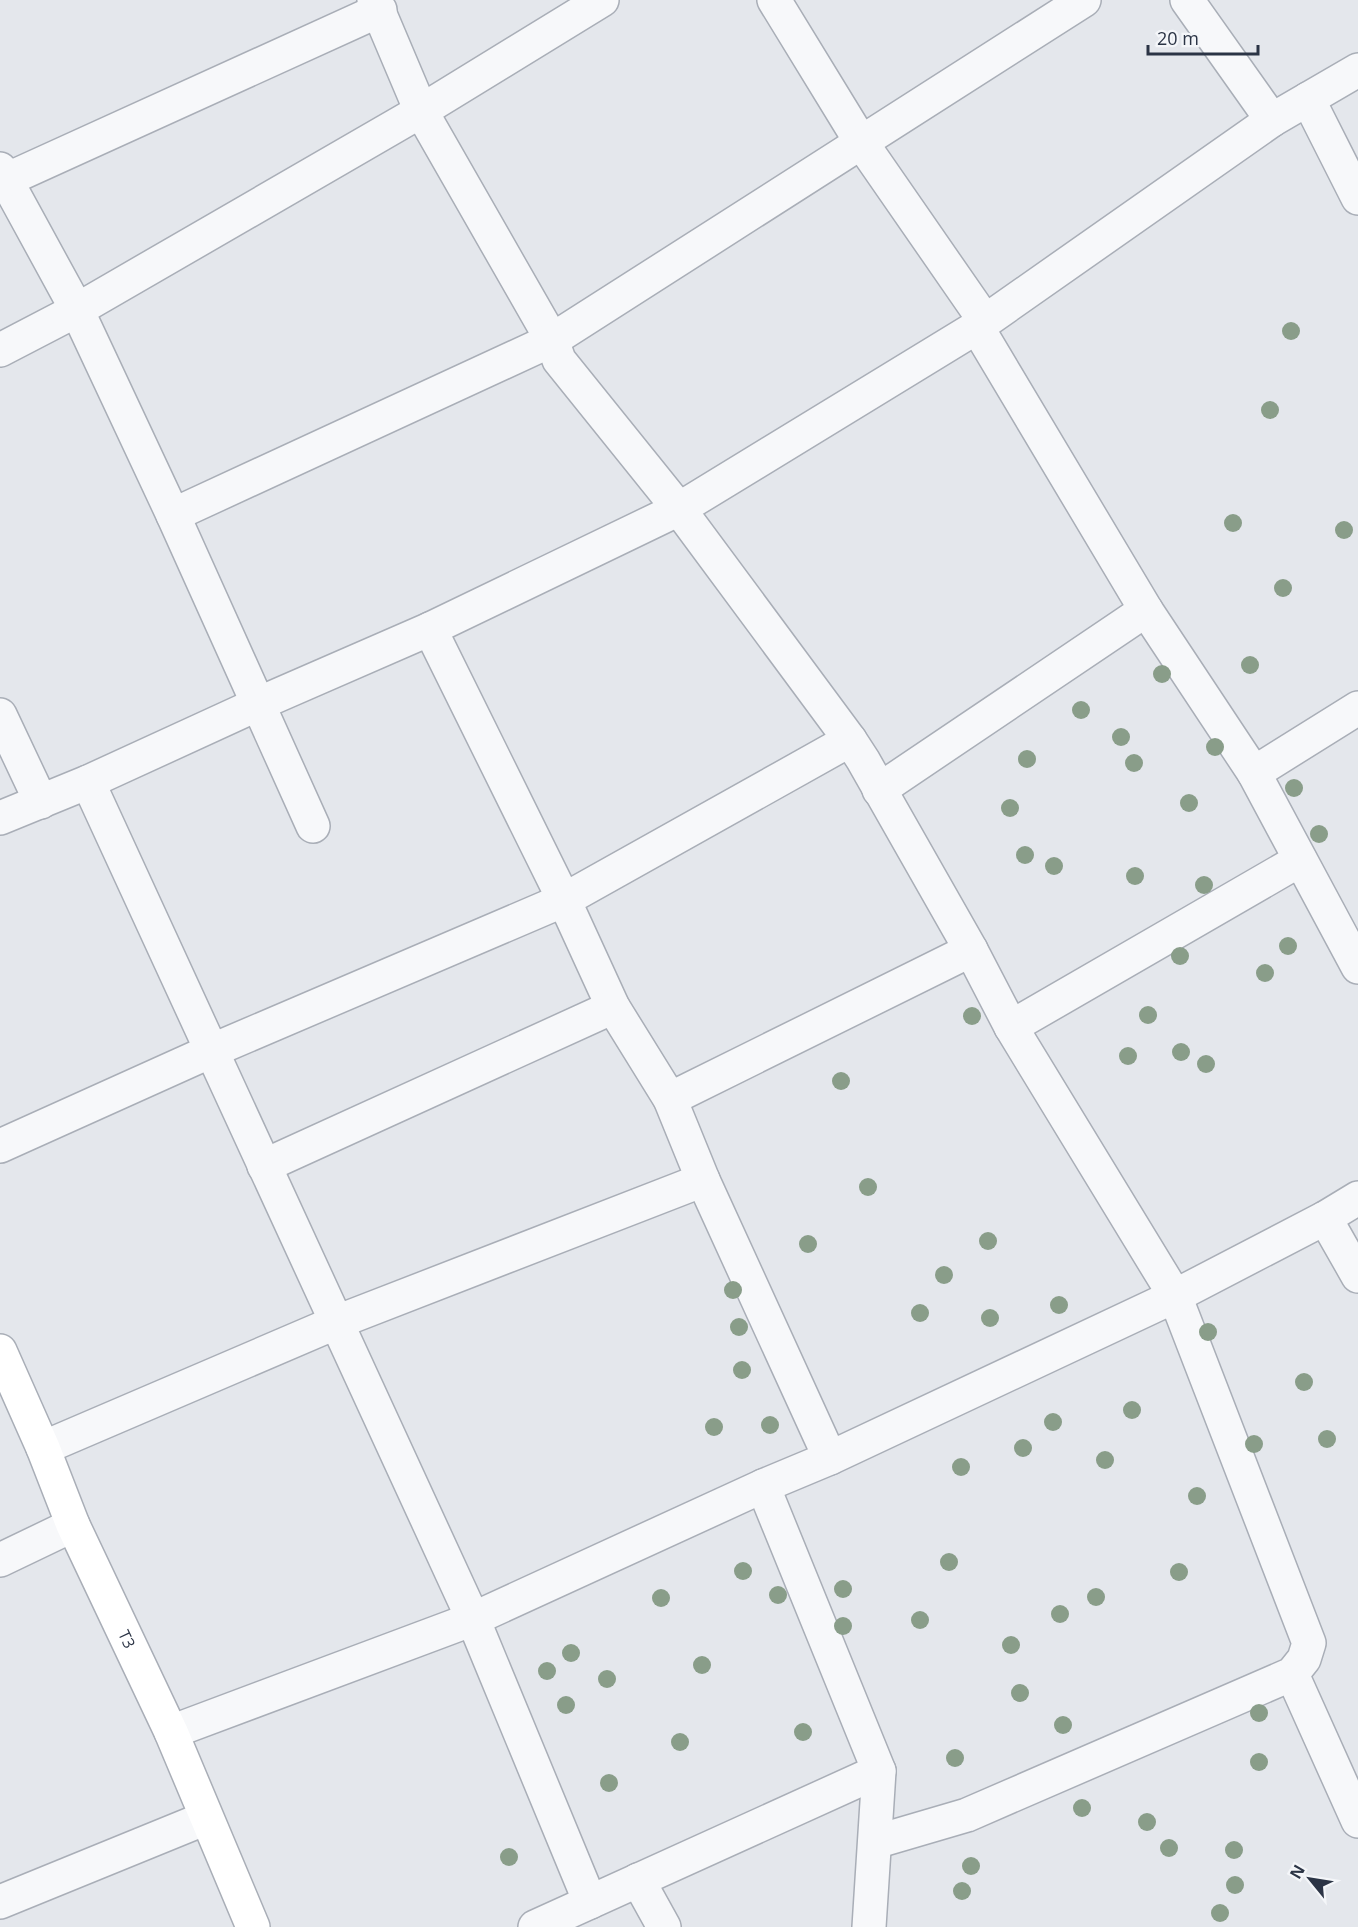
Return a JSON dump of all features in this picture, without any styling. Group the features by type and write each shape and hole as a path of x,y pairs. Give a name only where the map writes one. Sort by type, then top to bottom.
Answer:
{"street":[{"path":"0,350 77,310 421,111 602,0"},
{"path":"774,0 861,142 981,324 1146,610 1254,773 1358,967"},
{"path":"173,515 552,340 1084,0"},
{"path":"1187,0 1272,120"},
{"path":"313,826 173,515 77,310 3,175 377,5 421,111 552,340 559,360 679,509 850,740 971,950 1011,1027 1175,1296 1310,1643 1304,1659 1292,1674 967,1815 874,1842"},
{"path":"0,818 88,782 429,629 679,509 981,324 1272,120 1358,70"},
{"path":"1308,99 1358,198"},
{"path":"879,790 1146,610"},
{"path":"429,629 564,900 613,1006 670,1099 703,1180 830,1458"},
{"path":"1254,773 1358,708"},
{"path":"0,715 41,802"},
{"path":"0,1146 211,1051 564,900 850,740"},
{"path":"88,782 473,1619 590,1902"},
{"path":"1011,1027 1300,860"},
{"path":"670,1099 971,950"},
{"path":"264,1166 613,1006"},
{"path":"44,1448 337,1322 703,1180"},
{"path":"171,1732 473,1619 763,1486 830,1458 1175,1296 1325,1218 1358,1198"},
{"path":"1325,1218 1358,1276"},
{"name":"T3","path":"0,1351 44,1448 73,1525 171,1732 253,1927"},
{"path":"763,1486 879,1771 869,1927"},
{"path":"0,1560 73,1525"},
{"path":"1292,1674 1358,1821"},
{"path":"535,1927 879,1771"},
{"path":"0,1902 206,1818"},
{"path":"638,1880 663,1927"}]}
